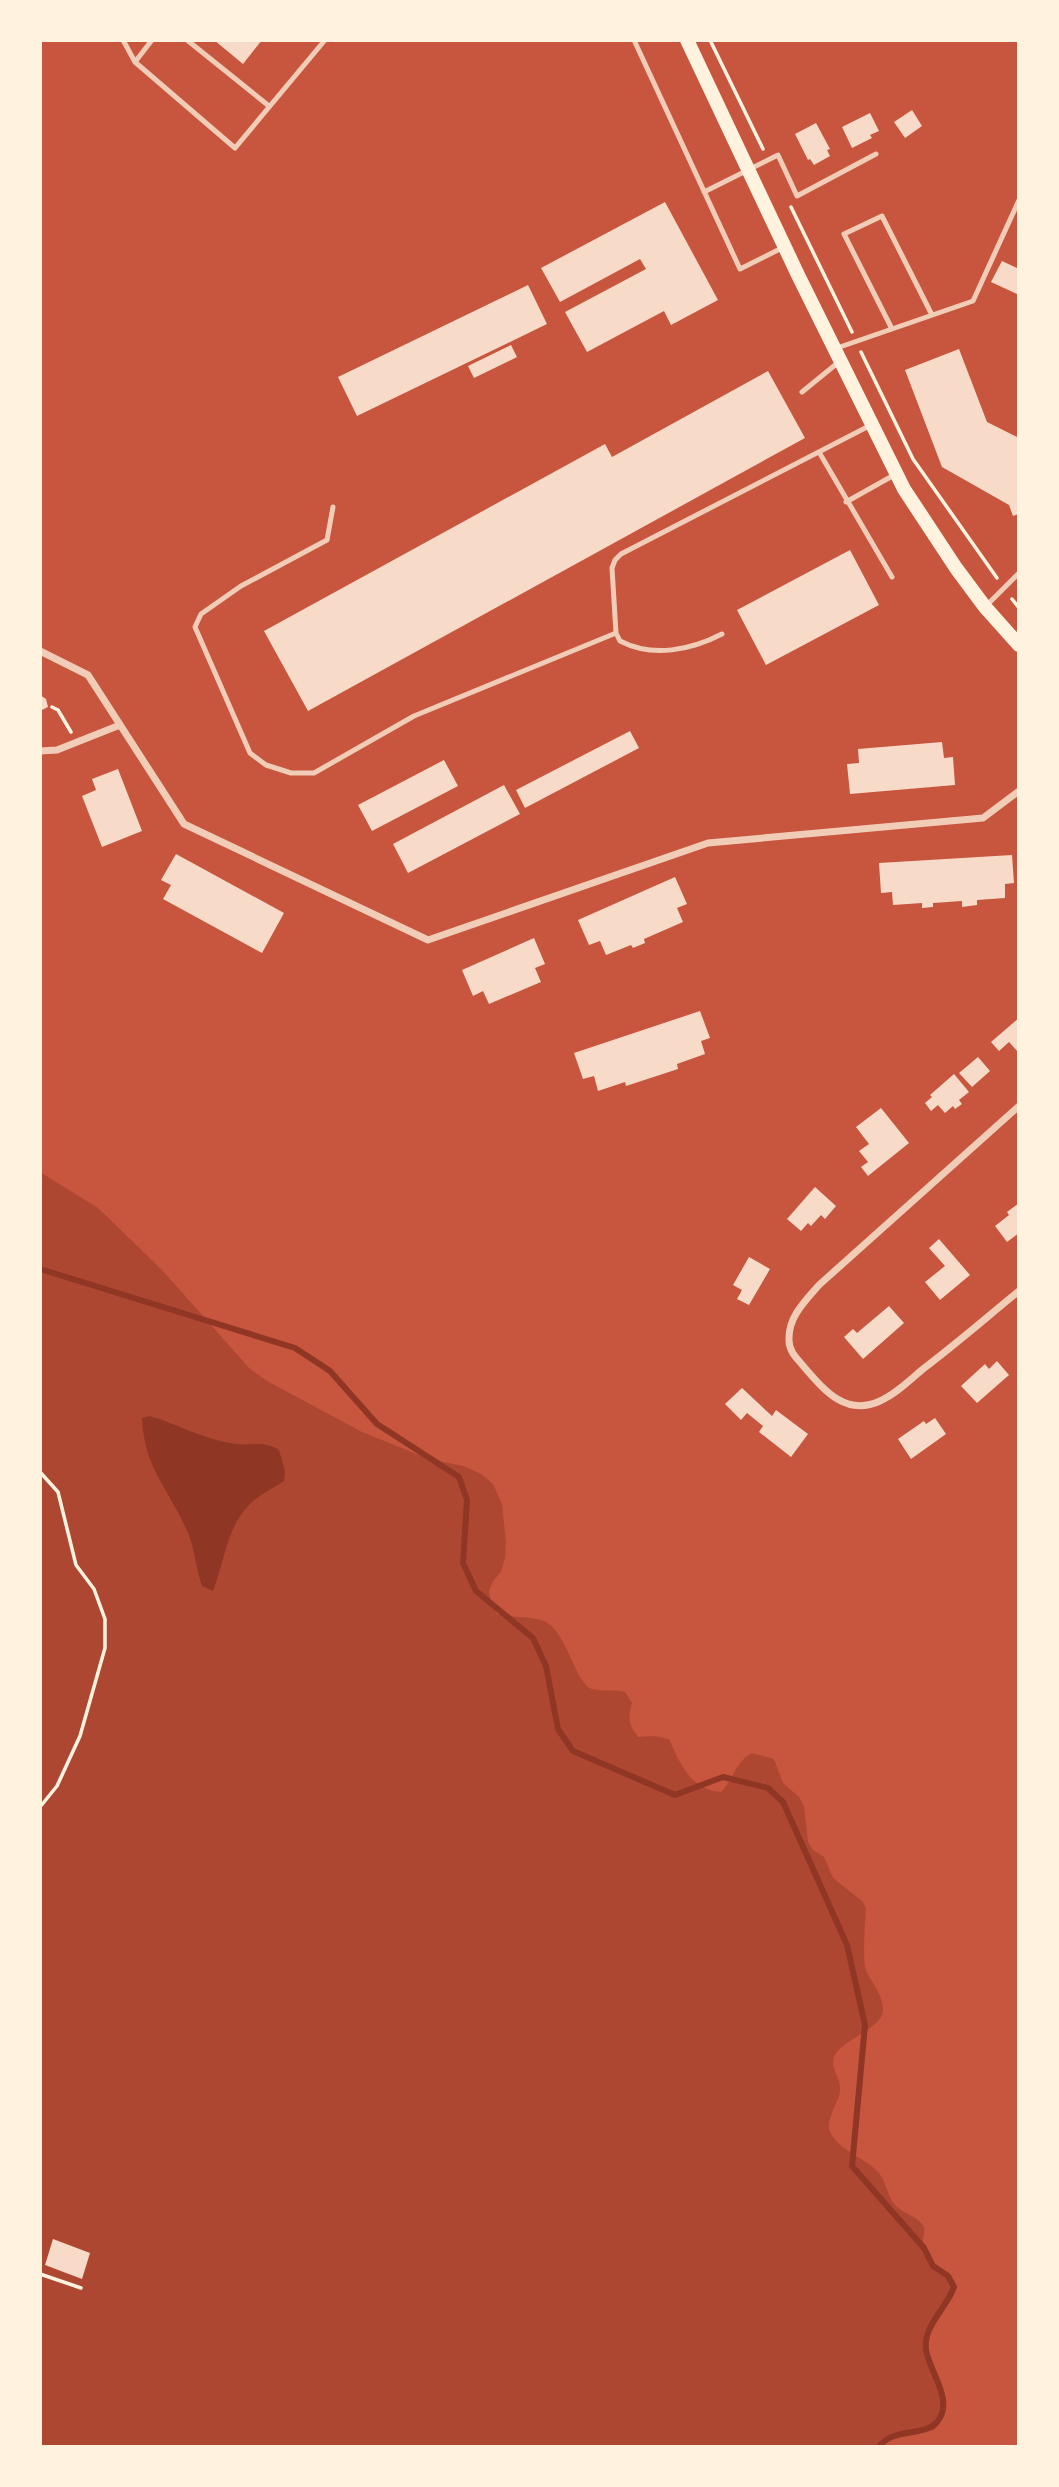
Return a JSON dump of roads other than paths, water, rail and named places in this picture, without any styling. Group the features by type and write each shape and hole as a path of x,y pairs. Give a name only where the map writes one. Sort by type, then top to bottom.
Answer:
{"main road":[{"path":"687,40 896,474 929,529 985,607 1019,645"}],"street":[{"path":"40,651 88,674 184,824 428,940 708,843 983,818 1019,791"},
{"path":"40,751 57,750 120,725"},
{"path":"1019,1105 819,1285 798,1308 790,1325 790,1350 835,1400 863,1406 880,1401 902,1386 1019,1291"}],"lane":[{"path":"123,40 135,62 234,148 325,40"},
{"path":"135,62 152,40"},
{"path":"187,40 269,107"},
{"path":"634,40 740,269 785,247"},
{"path":"704,192 778,155 797,196 876,153"},
{"path":"802,392 837,355 892,329 973,301 1019,200"},
{"path":"892,329 844,234 882,216 932,315"},
{"path":"722,634 706,642 671,651 630,646 620,642 616,633 611,568 615,560 871,425"},
{"path":"819,452 892,577"},
{"path":"846,502 896,474"},
{"path":"332,506 327,540 241,586 201,614 195,627 250,753 266,765 291,773 314,773 414,716 616,633"},
{"path":"985,607 1019,573"}],"waterway":[{"path":"40,1269 295,1348 330,1371 377,1424 459,1477 467,1500 463,1563 476,1591 533,1638 546,1666 558,1729 573,1751 675,1795 723,1777 768,1788 783,1802 847,1945 865,2025 852,2166 924,2248 933,2266 948,2276 954,2287 926,2341 928,2358 942,2396 942,2414 931,2427 892,2437 879,2447"}]}
